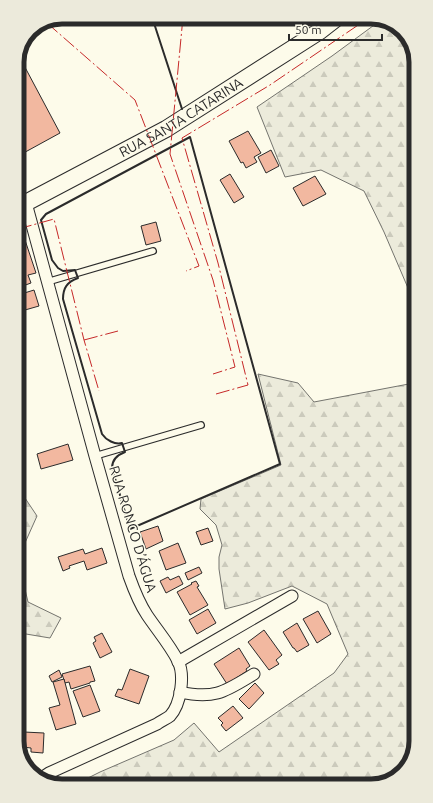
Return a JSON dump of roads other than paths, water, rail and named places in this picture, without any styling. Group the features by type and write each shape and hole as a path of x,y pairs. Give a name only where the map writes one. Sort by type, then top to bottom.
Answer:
{"street":[{"name":"RUA SANTA CATARINA","path":"24,204 166,129 314,35 329,24"},
{"name":"RUA RONCO D’ÁGUA","path":"24,211 47,282 95,456 136,595 146,614 178,662 181,678 177,706 169,716 157,724 46,775"},
{"path":"178,662 292,596"},
{"path":"180,692 197,696 214,695 227,690 254,674"}],"lane":[{"path":"47,282 153,251"},
{"path":"95,456 201,425"}]}
